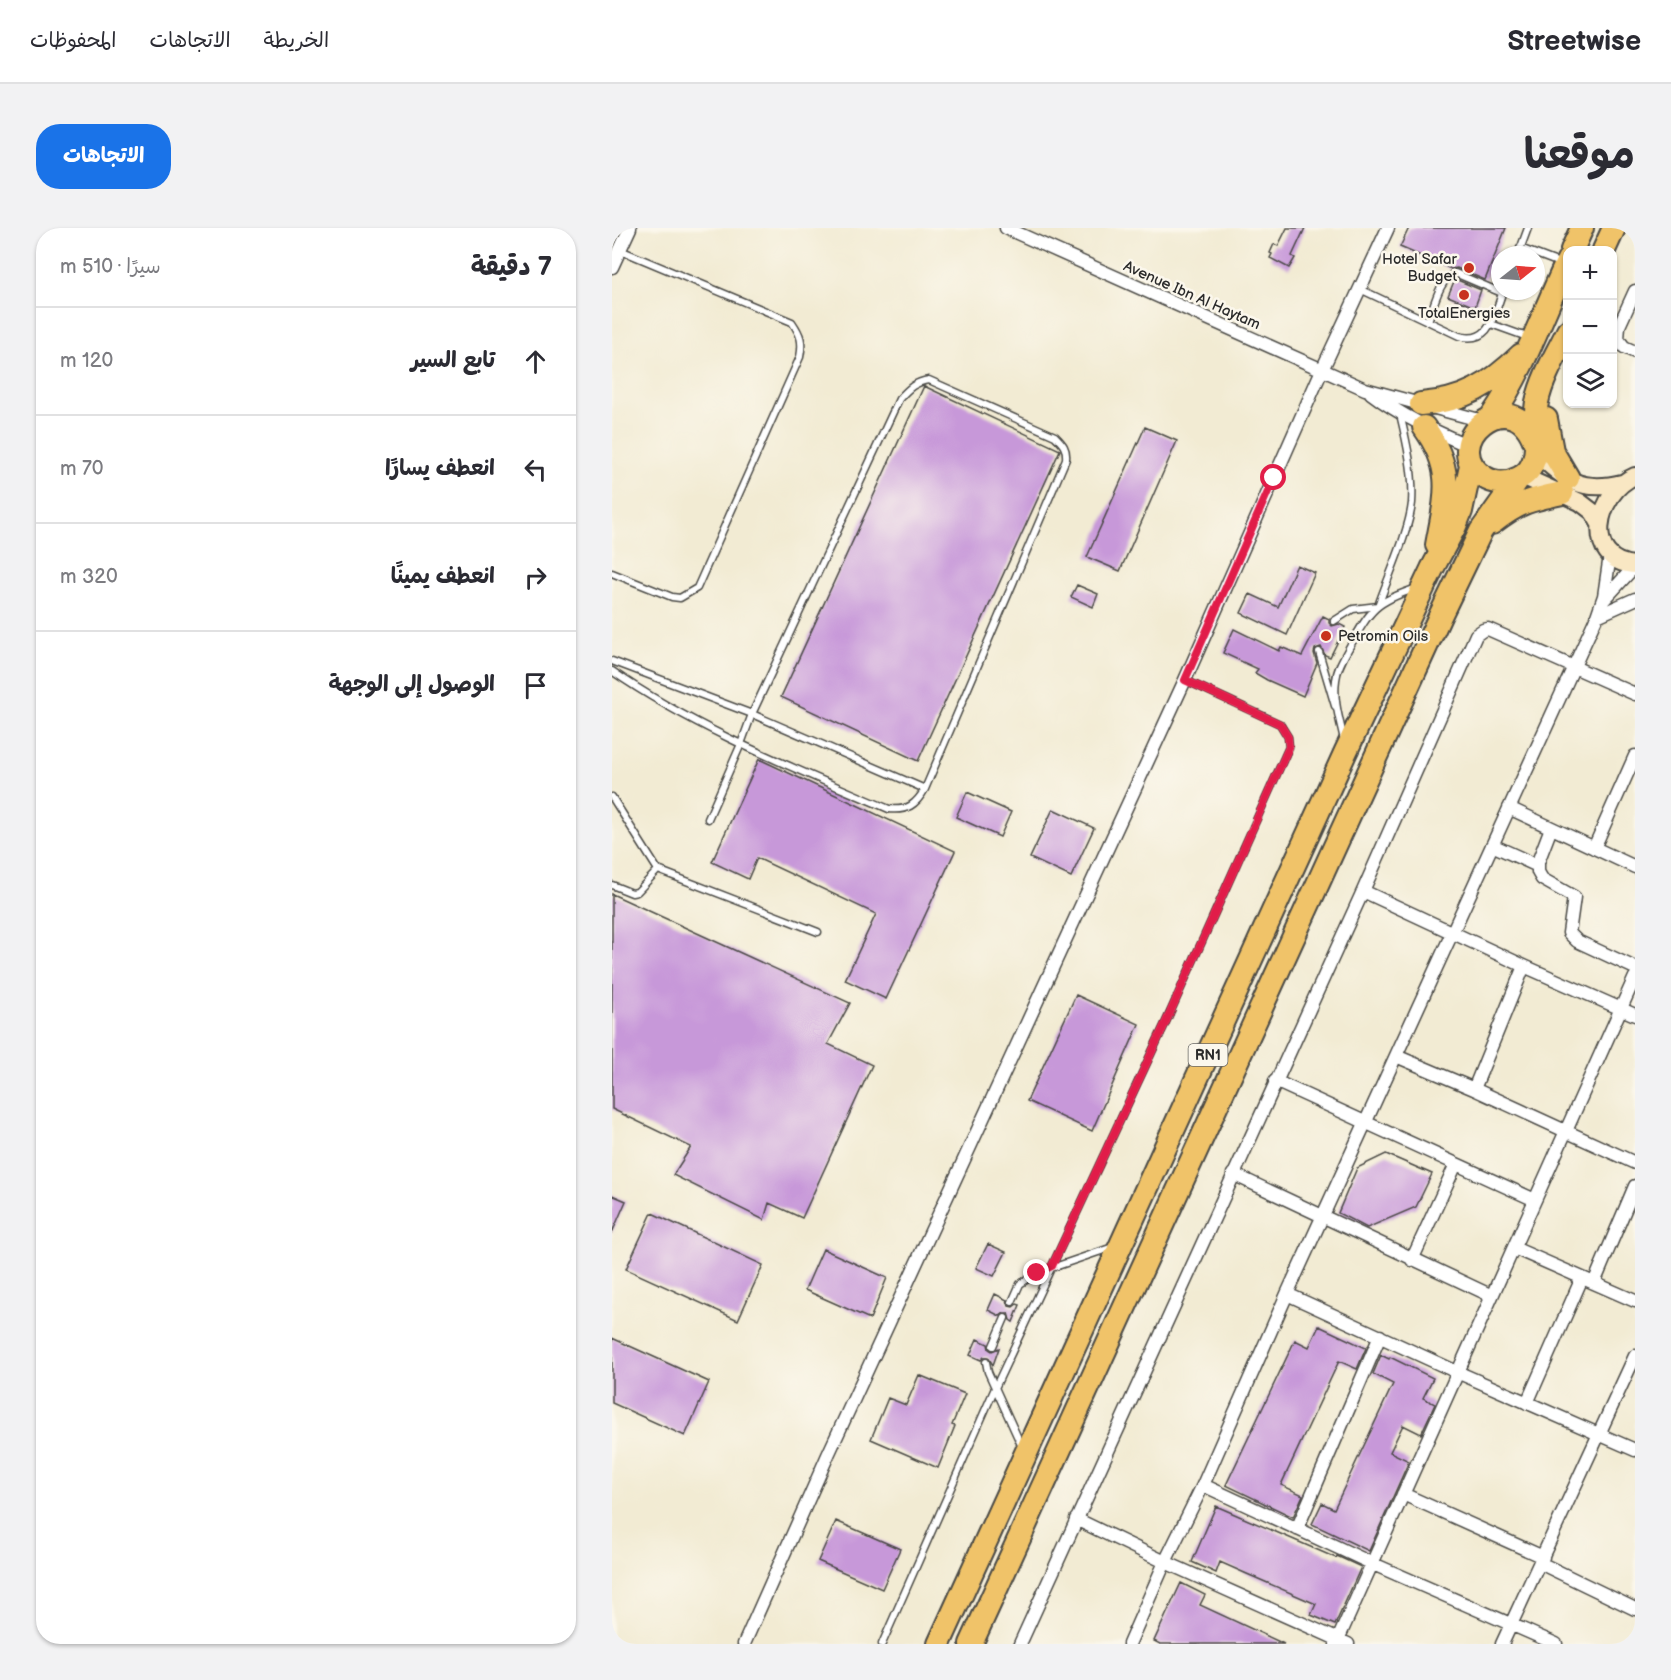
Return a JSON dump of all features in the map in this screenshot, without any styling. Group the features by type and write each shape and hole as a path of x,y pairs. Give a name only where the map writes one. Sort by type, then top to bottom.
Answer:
{"highway":[{"name":"RN1","path":"1574,246 1582,228"},
{"path":"1606,246 1614,228"},
{"name":"RN1","path":"939,1644 1346,751 1455,526 1470,455 1471,436 1488,419 1507,393 1533,341 1563,271"},
{"path":"1421,404 1440,403 1483,387 1506,369 1533,341"},
{"name":"RN1","path":"971,1644 1435,627 1481,531 1520,477 1532,466 1537,401 1563,341"},
{"path":"1481,531 1517,505 1565,486 1547,428 1546,401 1554,360"},
{"path":"1488,419 1511,416 1520,420 1532,434 1535,448"},
{"path":"1424,427 1442,458 1446,475 1446,495 1429,577"},
{"path":"1470,455 1478,473 1487,479 1508,482 1520,477"}],"street":[{"path":"612,267 630,228"},
{"name":"Avenue Ibn Al Haytam","path":"1006,228 1365,389 1488,419"},
{"path":"744,1644 828,1455 1185,680 1322,370 1388,228"},
{"path":"1635,291 1619,326 1618,339 1624,347 1635,352"},
{"name":"Avenue Ibn Al Haytam","path":"1365,389 1400,414 1470,455"},
{"path":"1535,448 1565,486 1588,507 1600,524"},
{"path":"1520,477 1565,486 1577,484 1597,488 1628,480"},
{"path":"1599,610 1635,565 1622,563 1610,555 1601,538 1600,524 1607,501 1628,480"},
{"path":"1132,1643 1165,1562 1203,1485 1287,1294 1599,610 1610,555"},
{"path":"1599,610 1635,599"},
{"path":"1020,1644 1363,891 1476,635 1488,629 1635,694"},
{"path":"1594,848 1635,756"},
{"path":"1509,808 1635,867"},
{"path":"1551,828 1538,872 1542,879 1574,897 1569,933 1572,938 1635,968"},
{"path":"1492,845 1538,866"},
{"path":"1363,891 1635,1015"},
{"path":"1474,1089 1524,966"},
{"path":"1076,1519 1341,1642 1371,1563 1635,977"},
{"path":"1396,1056 1635,1163"},
{"path":"1275,1081 1535,1200"},
{"path":"1412,1260 1456,1164"},
{"path":"1233,1174 1492,1296"},
{"path":"1527,1403 1635,1186"},
{"path":"1514,1248 1635,1300"},
{"path":"1287,1294 1635,1450"},
{"path":"1297,1529 1380,1336"},
{"path":"1502,1644 1635,1356"},
{"path":"1203,1485 1371,1563 1556,1644"},
{"path":"1403,1494 1542,1560 1635,1609"}],"lane":[{"path":"1521,246 1528,228"},
{"path":"612,573 672,597 680,598 697,588 800,357 803,344 792,322 620,249"},
{"path":"1545,256 1563,258"},
{"path":"1428,321 1442,285 1450,275 1455,273 1491,288"},
{"path":"1360,289 1469,339 1484,333 1491,324 1499,300"},
{"path":"1491,324 1533,341"},
{"path":"612,671 644,693 741,744 889,808 900,810 911,807 925,789 1066,459 1066,450 1055,436 929,380 919,381 910,387 899,399 752,714 741,744 708,819"},
{"path":"1378,606 1412,502 1408,451 1400,414"},
{"path":"1346,751 1335,682 1339,666 1368,615 1391,596 1429,577"},
{"path":"1334,621 1353,609 1378,606"},
{"path":"1319,652 1339,717"},
{"path":"612,661 752,714 925,789"},
{"path":"882,1644 995,1388 1165,1024 1289,747 1288,737 1280,724 1185,680"},
{"path":"612,797 658,870 818,932"},
{"path":"612,885 632,893 637,892 658,870"},
{"path":"1012,1302 1020,1284 1052,1266 1122,1244"},
{"path":"993,1346 1005,1318"},
{"path":"986,1362 988,1372 1025,1453"}],"building":[{"path":"1287,228 1305,228 1292,256 1295,258 1289,268 1270,258 1274,244 1278,246"},
{"name":"Hotel Safar Budget","path":"1409,228 1506,228 1499,246 1491,246 1491,265 1485,280 1457,268 1451,269 1400,247"},
{"name":"TotalEnergies","path":"1455,279 1481,290 1475,307 1448,296"},
{"path":"924,386 1060,450 918,761 781,697"},
{"path":"1145,427 1177,441 1120,571 1087,557"},
{"path":"1297,565 1315,573 1287,635 1241,613 1250,594 1278,607"},
{"path":"1077,585 1098,594 1093,607 1071,597"},
{"path":"1323,616 1329,619 1332,626 1339,624 1345,627 1330,657 1325,655 1321,647 1315,649 1317,663 1303,696 1267,680 1255,673 1258,669 1223,653 1234,629 1279,651 1281,647 1302,656"},
{"path":"759,759 955,851 886,999 845,980 876,914 757,858 748,879 712,862"},
{"path":"967,792 1011,812 1000,837 956,817"},
{"path":"1053,809 1094,828 1071,877 1030,858"},
{"path":"612,894 850,1003 828,1044 872,1065 802,1218 769,1203 764,1220 673,1175 691,1147 612,1109"},
{"path":"1076,995 1139,1024 1092,1131 1027,1101"},
{"path":"1386,1154 1432,1174 1416,1207 1367,1228 1338,1213 1357,1168"},
{"path":"612,1195 626,1201 612,1233"},
{"path":"652,1213 763,1265 738,1320 626,1269"},
{"path":"988,1244 1006,1252 994,1276 976,1268"},
{"path":"823,1249 887,1278 870,1319 805,1290"},
{"path":"995,1294 1007,1300 1009,1306 1020,1305 1013,1322 1008,1313 1000,1316 988,1310"},
{"path":"1319,1326 1366,1348 1357,1369 1339,1361 1281,1485 1303,1495 1293,1517 1226,1485 1295,1340 1309,1347"},
{"path":"612,1338 709,1382 685,1436 612,1403"},
{"path":"977,1339 988,1344 992,1351 999,1348 993,1365 988,1357 981,1360 970,1355"},
{"path":"1381,1355 1389,1359 1390,1357 1433,1378 1423,1398 1435,1404 1421,1434 1403,1425 1390,1452 1409,1461 1369,1551 1312,1524 1322,1503 1334,1509 1393,1384 1373,1374"},
{"path":"919,1375 965,1394 938,1468 871,1439 888,1398 906,1405"},
{"path":"1216,1506 1361,1567 1335,1625 1311,1615 1316,1604 1220,1562 1216,1573 1192,1562"},
{"path":"836,1521 900,1549 882,1589 818,1561"},
{"path":"1181,1583 1205,1595 1200,1605 1284,1644 1160,1644 1154,1641"}],"place":[{"name":"Hotel Safar Budget","path":"1469,268"},
{"name":"TotalEnergies","path":"1464,295"},
{"name":"Petromin Oils","path":"1326,636"}],"route":[{"path":"1037,1273 1052,1266 1165,1024 1289,747 1288,737 1280,724 1185,680 1274,478"}]}
